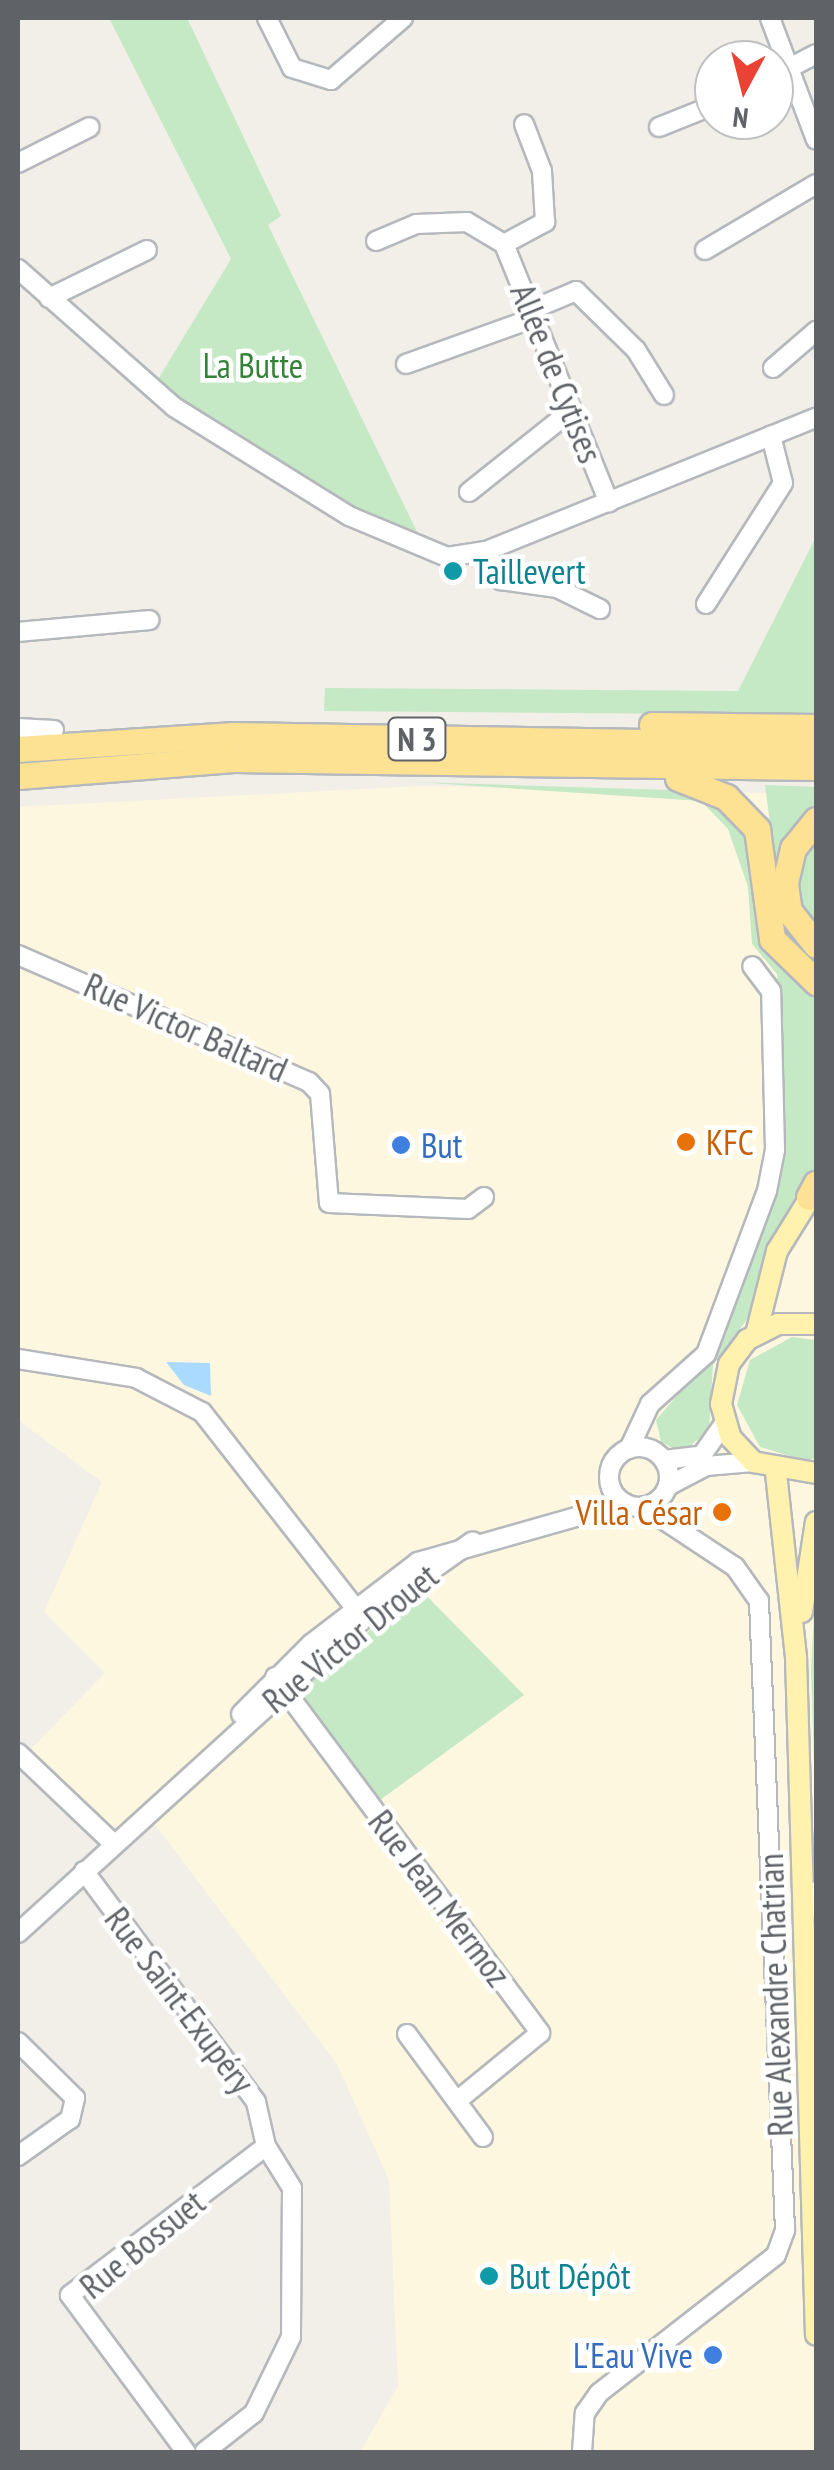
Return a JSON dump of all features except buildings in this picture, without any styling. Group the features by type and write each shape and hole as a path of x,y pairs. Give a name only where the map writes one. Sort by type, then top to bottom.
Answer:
{"highway":[{"path":"18,731 190,721 816,727"},
{"name":"N 3","path":"18,749 234,735 816,745"},
{"name":"N 3","path":"18,776 156,762 816,766"},
{"path":"406,762 436,773 816,782"},
{"path":"678,778 726,797 757,829 772,939 816,982"},
{"path":"816,820 793,848 784,884 789,910 816,945"}],"main road":[{"path":"814,1190 777,1251 756,1334 725,1374 724,1424 753,1462 776,1473 816,1473"},
{"path":"756,1334 816,1324"},
{"path":"776,1473 796,1658 816,2336"},
{"path":"796,1658 816,1522"}],"street":[{"path":"267,18 292,68 331,80 403,18"},
{"path":"794,66 816,54"},
{"path":"794,98 816,140"},
{"path":"658,126 694,112"},
{"path":"376,241 416,224 467,222 504,244 544,222 542,171 524,124"},
{"path":"18,163 90,127"},
{"path":"706,250 816,184"},
{"name":"Allée de Cytises","path":"504,244 609,502"},
{"path":"48,298 148,250"},
{"path":"18,269 174,407 284,479 417,550 486,551 816,418"},
{"path":"406,364 533,314 559,291 592,301 664,395"},
{"path":"773,368 816,330"},
{"path":"469,492 572,410"},
{"path":"706,604 783,483 772,436"},
{"path":"486,551 501,580 557,588 600,609"},
{"path":"18,632 149,620"},
{"name":"Rue Victor Baltard","path":"18,955 308,1082 320,1094 329,1203 468,1209 484,1197"},
{"name":"Rue Victor Drouet","path":"581,1510 610,1482 645,1417 706,1354 767,1191 776,1150 771,991 752,966"},
{"path":"18,1359 136,1378 202,1412 360,1613"},
{"path":"645,1417 659,1456 672,1528"},
{"path":"628,1449 659,1456 702,1455 724,1424"},
{"name":"Rue Victor Drouet","path":"18,1933 280,1683 360,1613 472,1541 581,1510 634,1505 706,1466 753,1462"},
{"path":"610,1482 634,1505"},
{"name":"Rue Alexandre Chatrian","path":"582,2452 585,2413 776,2256 785,2230 759,1601 735,1568 634,1505"},
{"name":"Rue Jean Mermoz","path":"280,1683 540,2033 457,2101"},
{"path":"18,1753 110,1847"},
{"path":"18,1765 110,1847"},
{"path":"799,1827 816,1842"},
{"name":"Rue Saint-Exupéry","path":"84,1871 256,2102 266,2146 292,2188 295,2319 254,2414 204,2452"},
{"path":"802,1918 816,1892"},
{"path":"407,2034 483,2137"},
{"path":"18,2042 75,2098 70,2119 18,2156"},
{"name":"Rue Bossuet","path":"186,2452 70,2295 266,2146"}],"shaded area":[{"path":"421,786 816,794 816,2452 360,2452 398,2386 389,2180 337,2064 146,1813 113,1843 25,1755 105,1673 44,1612 102,1482 18,1420 18,807"}],"green space":[{"name":"La Butte","path":"109,18 187,18 281,216 268,225 420,538 409,542 247,454 157,381 231,259"},
{"path":"816,537 816,715 324,711 325,688 738,691"},
{"path":"415,782 702,791 743,822 777,957 816,995 816,1170 773,1241 751,1314 713,1365 709,1430 682,1453 661,1442 656,1420 714,1352 777,1186 784,1137 777,974 752,944 748,887 728,829 701,801"},
{"path":"765,785 816,787 816,815 782,867 816,975 786,946"},
{"path":"816,829 816,939 801,923 793,877"},
{"path":"792,1337 816,1340 816,1458 806,1461 760,1447 737,1405 750,1360"},
{"path":"816,1574 816,1827 811,1670"},
{"path":"420,1589 524,1695 376,1803 294,1693"}],"water":[{"path":"166,1362 210,1363 211,1396 184,1385"}],"place":[{"name":"Taillevert","path":"453,571"},
{"name":"KFC","path":"686,1142"},
{"name":"But","path":"401,1145"},
{"name":"Villa César","path":"722,1512"},
{"name":"But Dépôt","path":"489,2276"},
{"name":"L'Eau Vive","path":"713,2355"}]}
